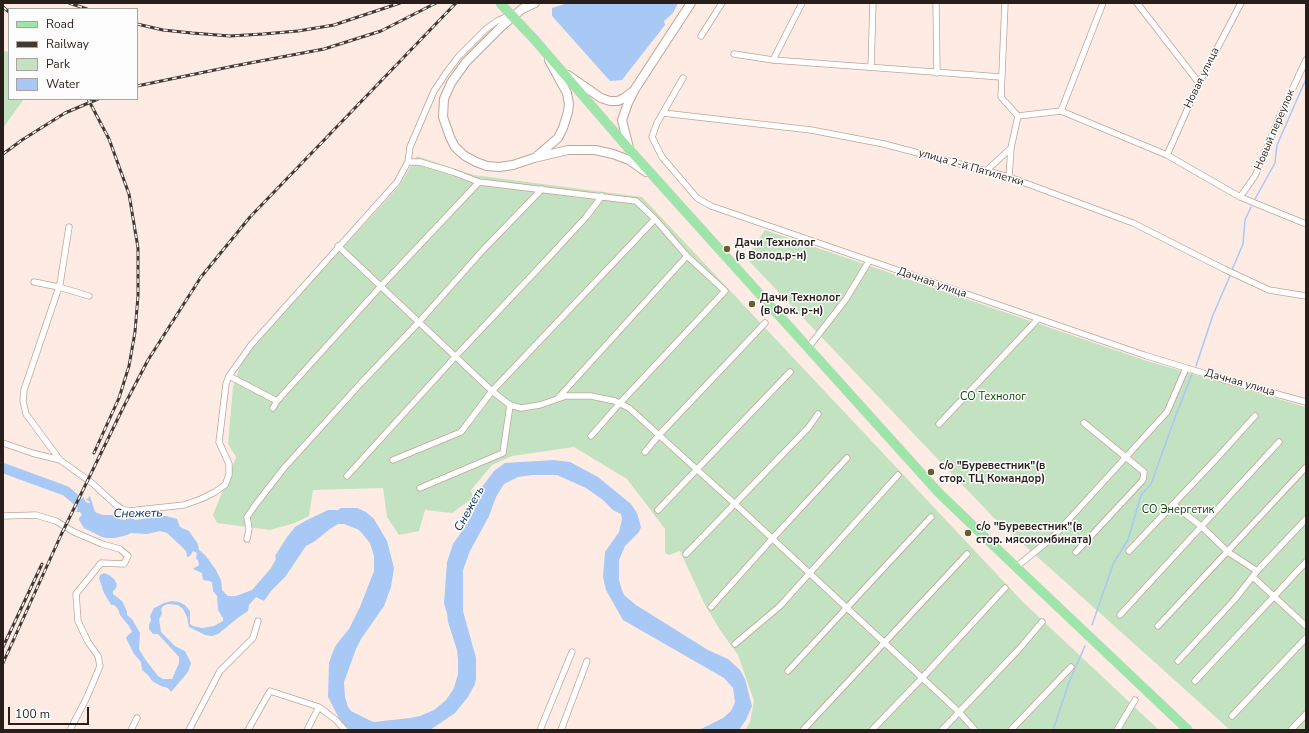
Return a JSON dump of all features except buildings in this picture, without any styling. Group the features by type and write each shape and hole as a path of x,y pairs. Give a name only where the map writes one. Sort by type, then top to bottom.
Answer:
{"main road":[{"path":"500,3 534,39 629,149 939,493 1016,568 1188,730"}],"street":[{"path":"69,227 59,287 24,390 23,401 26,414 60,460 92,483 122,509 129,511 165,508 184,505 201,499 225,485 229,475 229,464 219,442 226,384 229,376 251,346 338,246 397,182 408,162 410,147 434,91 459,56 486,29 497,21 535,3"},
{"path":"629,149 622,120 628,103 635,89 691,3"},
{"path":"701,36 722,3"},
{"path":"773,60 802,3"},
{"path":"871,67 873,3"},
{"path":"936,3 937,73"},
{"path":"1005,3 1000,96 1018,116"},
{"path":"1061,110 1103,3"},
{"path":"1138,3 1199,83"},
{"name":"Новая улица","path":"1167,155 1199,83 1240,3"},
{"path":"522,9 501,27 466,62 457,73 449,87 444,99 443,117 455,147 465,156 476,162 487,166 500,167 568,150 596,150 629,160 662,185"},
{"path":"534,158 558,138 563,128 569,104 567,93 543,50"},
{"path":"734,54 773,60 1001,77"},
{"name":"Новый переулок","path":"1240,197 1255,176 1278,118 1306,60"},
{"path":"561,71 601,98 610,101 618,101 635,89"},
{"name":"Дачная улица","path":"683,78 657,123 652,137 662,157 697,198 711,206 869,262 1144,355 1222,379 1306,402"},
{"path":"1018,116 1061,110 1167,155 1240,197 1306,224"},
{"name":"улица 2-й Пятилетки","path":"663,113 811,130 884,144 1009,177 1132,223 1224,270 1269,290 1306,296"},
{"path":"1009,177 1011,148 1018,116"},
{"path":"986,171 1011,148"},
{"path":"408,162 420,162 479,182 636,201 655,218 687,256 725,291 591,436"},
{"path":"273,408 381,286 479,182"},
{"path":"247,539 249,529 247,517 279,474 483,250 542,189"},
{"path":"347,476 455,357 586,217 602,196"},
{"path":"393,460 461,432 492,391 655,218"},
{"path":"338,246 455,357 492,391 510,405 520,408 540,405 566,396 591,396 615,401 629,408 772,538 959,712 975,730"},
{"path":"558,399 687,256"},
{"path":"808,348 846,298 869,262"},
{"path":"34,282 59,287 89,296"},
{"path":"939,424 1038,319"},
{"path":"645,452 659,435 765,323"},
{"path":"1016,568 1052,538 1167,412 1186,368"},
{"path":"658,510 790,372"},
{"path":"229,376 278,401"},
{"path":"420,488 504,452 510,405"},
{"path":"686,554 808,428 818,414"},
{"path":"1129,551 1255,416"},
{"path":"1076,552 1143,480 1144,472 1084,423"},
{"path":"1120,615 1279,442"},
{"path":"3,443 32,453 60,460"},
{"path":"712,607 772,538 847,458"},
{"path":"1158,626 1306,467"},
{"path":"736,644 780,606 898,475"},
{"path":"1173,504 1202,527 1228,552 1257,571"},
{"path":"3,516 36,515 56,521 81,535 102,544 120,549 128,556 124,564 101,563 76,594 78,621 88,642 98,656 100,666 87,697 70,730"},
{"path":"788,671 931,518"},
{"path":"1178,661 1257,571 1306,519"},
{"path":"803,730 967,554"},
{"path":"1195,682 1306,562"},
{"path":"1253,577 1306,626"},
{"path":"872,730 1005,588"},
{"path":"189,730 220,671 253,638 258,622"},
{"path":"942,730 1020,648 1042,622"},
{"path":"1232,716 1306,638"},
{"path":"540,730 572,652"},
{"path":"561,730 588,661"},
{"path":"1011,730 1071,667"},
{"path":"248,730 270,691 319,707 336,720 345,730"},
{"path":"1117,730 1135,700"},
{"path":"307,730 319,707"},
{"path":"1291,730 1306,714"},
{"path":"131,730 137,718"}],"green space":[{"path":"3,51 8,52 8,100 23,100 3,128"},
{"path":"417,156 474,175 642,197 1023,602 1159,730 745,730 750,722 754,701 738,655 720,630 704,603 680,551 669,555 665,553 665,529 627,479 574,447 512,456 492,465 471,490 473,498 452,513 425,510 419,531 399,535 387,517 383,488 313,490 309,516 295,523 270,530 217,523 213,515 236,457 228,444 233,387 243,357 399,186"},
{"name":"СО Энергетик","path":"765,230 1144,360 1306,407 1306,730 1230,730 993,517 746,258"}],"water":[{"path":"568,3 678,3 673,13 664,21 665,25 622,80 610,81 552,16 552,8"},
{"path":"554,460 570,462 598,477 631,504 637,513 641,527 639,532 625,546 619,560 619,580 624,595 636,605 708,650 728,659 740,670 745,679 752,706 746,720 739,730 699,730 723,718 731,711 735,702 733,688 724,678 623,620 606,590 603,577 605,552 619,532 622,519 621,514 613,510 603,500 586,488 557,475 532,475 518,477 504,484 496,497 489,516 470,551 463,570 463,611 476,658 475,684 468,697 455,713 430,730 350,730 341,722 328,697 329,663 332,654 336,645 349,629 360,607 374,571 374,556 370,543 357,529 344,524 338,524 306,546 285,577 271,591 264,601 256,597 249,605 248,611 218,634 212,636 205,635 189,627 187,617 183,609 178,605 168,604 163,606 161,609 162,614 159,619 161,632 175,646 185,651 191,663 188,672 171,692 168,688 152,681 142,670 141,662 134,654 126,638 132,632 120,615 118,609 114,605 111,605 104,593 99,578 100,575 104,573 114,579 117,584 113,594 122,601 127,611 127,615 132,619 140,633 139,649 158,676 163,679 172,679 179,663 179,657 158,634 153,634 149,629 151,620 150,616 154,608 172,601 179,602 185,605 190,611 190,624 202,628 214,626 223,621 223,618 218,610 217,596 213,591 212,582 203,580 202,573 193,569 199,565 198,560 196,559 197,553 193,551 190,556 187,557 186,551 167,533 160,531 147,534 131,533 115,538 107,538 84,528 79,520 82,515 80,512 76,512 83,497 86,503 90,503 86,500 90,496 95,512 103,515 117,515 119,519 124,520 131,518 136,520 166,516 177,519 180,527 189,531 198,544 199,550 206,556 216,570 221,580 222,590 228,596 236,596 252,590 271,568 276,559 275,556 295,527 328,510 357,508 366,512 374,519 387,541 394,568 391,587 384,606 361,639 344,682 345,697 351,711 374,722 420,716 434,710 446,700 454,688 458,674 458,660 457,650 444,604 447,562 453,544 472,515 476,506 479,491 494,471 505,463"}],"waterway":[{"path":"1255,199 1275,163 1277,145 1306,79"},
{"path":"1232,270 1243,244 1245,220 1251,207"},
{"path":"1196,366 1213,315 1230,276"},
{"path":"1092,625 1114,562 1128,540 1141,495 1151,484 1192,374"},
{"name":"Снежеть","path":"3,468 66,491 89,511"},
{"path":"1053,730 1069,682 1085,646"}],"railway":[{"path":"69,3 84,8"},
{"path":"138,24 163,30 230,36 263,34 298,31 334,25 400,3"},
{"path":"138,86 324,49 381,31 436,3"},
{"path":"3,663 61,535 124,406 148,360 201,277 250,217 456,3"},
{"path":"3,7 8,11"},
{"path":"89,100 109,139 129,194 138,248 138,296 135,332 129,366 119,398 94,453"},
{"path":"3,154 65,113 96,100"},
{"path":"3,647 42,564"}],"place":[{"name":"Дачи Технолог (в Волод.р-н)","path":"727,249"},
{"name":"Дачи Технолог (в Фок. р-н)","path":"752,304"},
{"name":"с/о \"Буревестник\"(в стор. ТЦ Командор)","path":"931,472"},
{"name":"с/о \"Буревестник\"(в стор. мясокомбината)","path":"968,533"}],"park label":[{"name":"СО Технолог","path":"993,397"}]}
